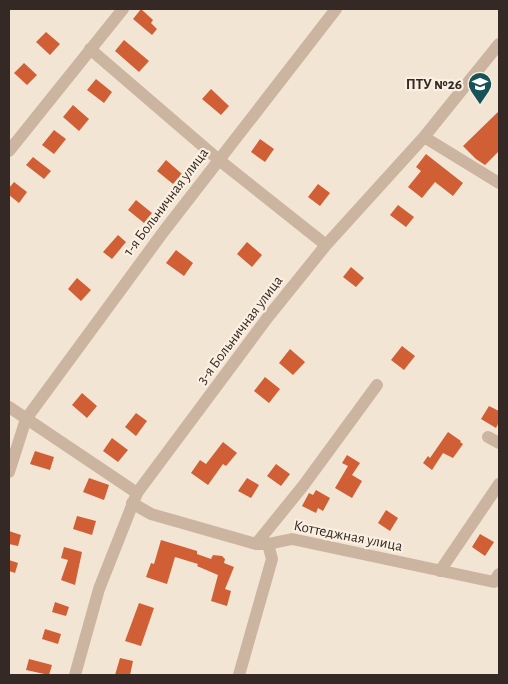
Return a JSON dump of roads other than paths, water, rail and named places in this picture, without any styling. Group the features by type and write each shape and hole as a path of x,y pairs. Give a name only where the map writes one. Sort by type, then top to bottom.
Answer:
{"street":[{"path":"9,150 123,9"},
{"name":"1-я Больничная улица","path":"9,472 26,419 164,231 336,9"},
{"name":"3-я Больничная улица","path":"75,675 98,589 134,498 268,317 326,245 424,137 499,44"},
{"path":"90,49 219,160 326,245"},
{"path":"424,137 499,182"},
{"path":"238,675 272,559 262,544 377,385"},
{"name":"Коттеджная улица","path":"9,407 134,498 152,514 262,544 292,539 494,582 499,574"},
{"path":"440,571 499,484"}],"place":[{"name":"ПТУ №26","path":"480,105"}]}
